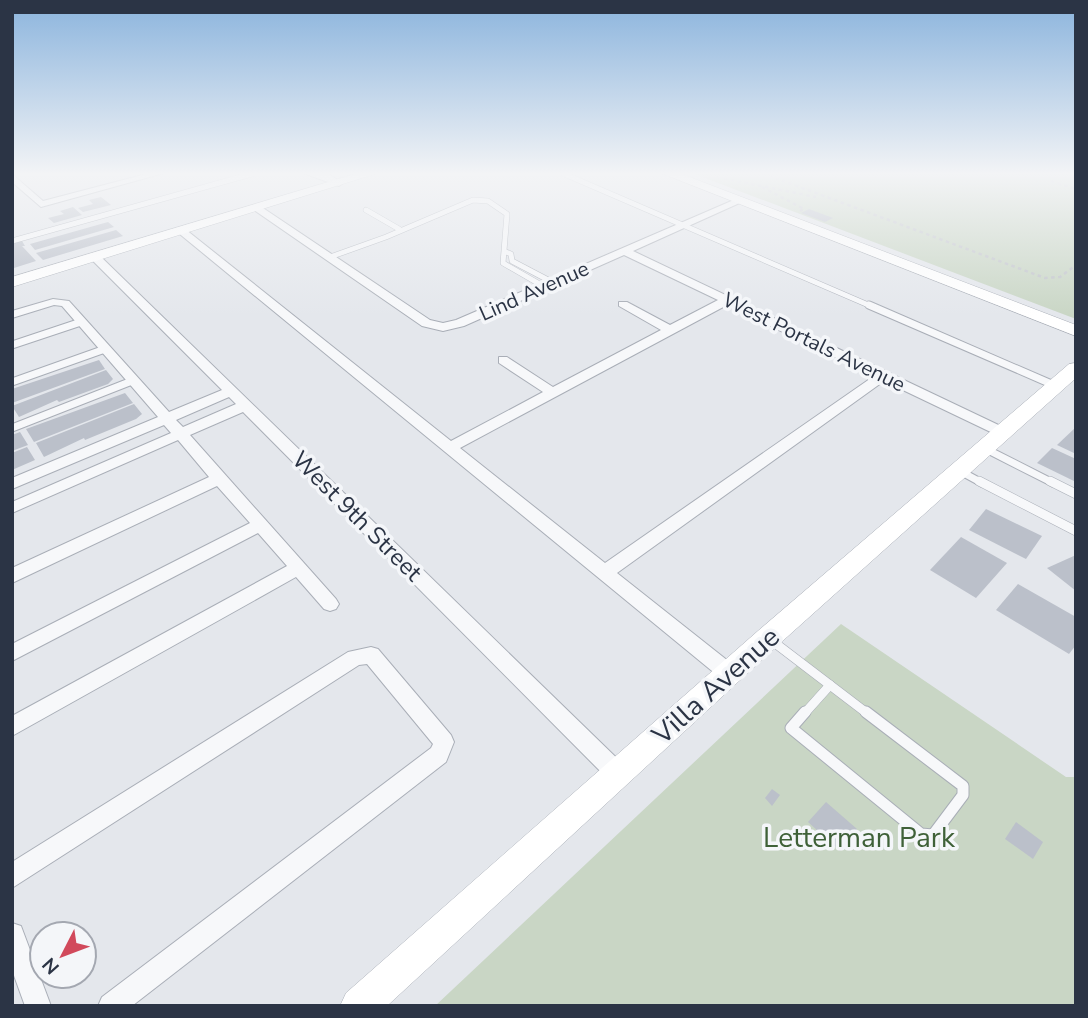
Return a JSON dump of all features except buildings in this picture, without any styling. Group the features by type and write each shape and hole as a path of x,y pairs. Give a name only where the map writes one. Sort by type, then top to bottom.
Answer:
{"main road":[{"path":"12,282 216,221"},
{"path":"790,221 1076,331"},
{"name":"Villa Avenue","path":"359,1006 768,638 1066,377"}],"street":[{"path":"276,221 328,255"},
{"name":"Lind Avenue","path":"328,255 426,323 443,327 460,323 694,221"},
{"path":"181,231 730,674"},
{"name":"West Portals Avenue","path":"624,251 884,375 995,441"},
{"name":"West 9th Street","path":"95,257 618,775"},
{"path":"448,448 727,300"},
{"path":"12,315 53,302 65,303 178,435 330,604"},
{"path":"623,304 670,330"},
{"path":"503,360 552,392"},
{"path":"604,573 884,375"},
{"path":"12,484 232,391"},
{"path":"12,508 246,405"},
{"path":"12,576 218,479"},
{"path":"12,653 260,525"},
{"path":"12,726 298,568"},
{"path":"12,876 355,658 371,655 444,742 439,755 111,1006"},
{"path":"12,935 38,1006"}],"lane":[{"path":"12,240 83,221"},
{"path":"384,221 399,229"},
{"path":"328,255 386,237 419,221"},
{"path":"508,221 503,263 547,284"},
{"path":"673,221 1066,377"},
{"path":"12,345 81,322"},
{"path":"12,382 105,349"},
{"path":"12,428 132,381"},
{"path":"995,441 1076,494"},
{"path":"960,471 1076,531"},
{"path":"768,638 830,685 963,786 963,795 933,835 921,834 791,727 830,685"}],"path":[{"path":"885,221 1045,278 1060,278 1076,265"}],"green space":[{"path":"817,221 1076,221 1076,319"},
{"name":"Letterman Park","path":"841,624 1066,777 1076,777 1076,1006 435,1006"}]}
